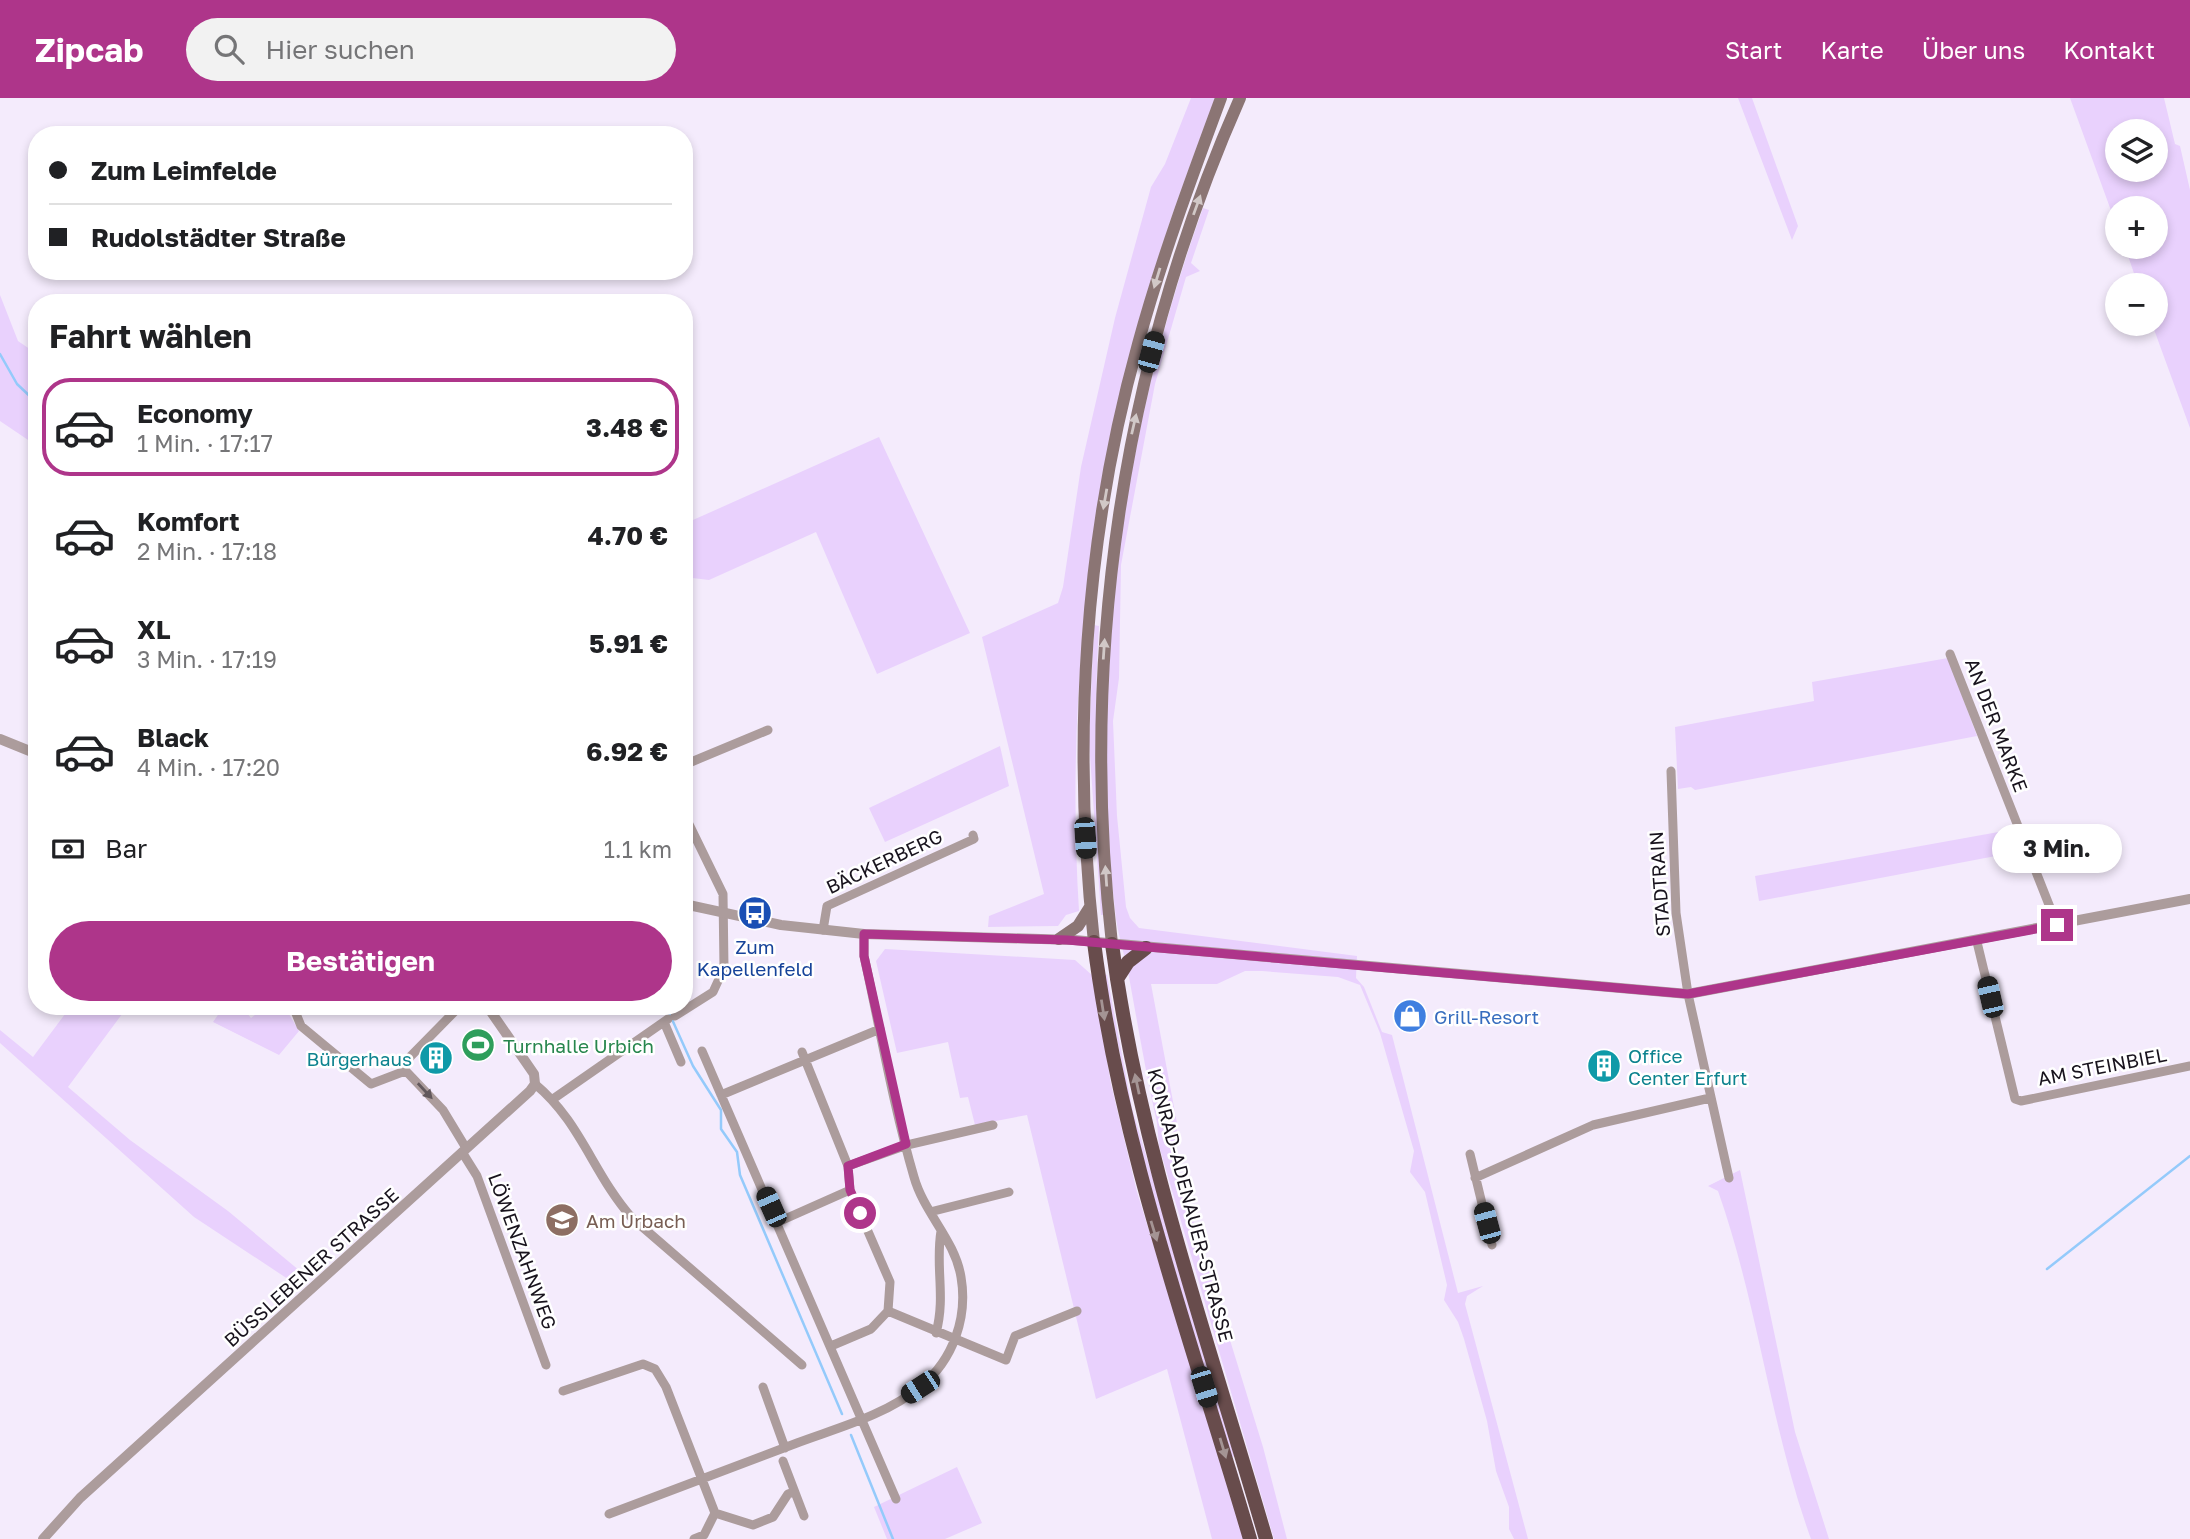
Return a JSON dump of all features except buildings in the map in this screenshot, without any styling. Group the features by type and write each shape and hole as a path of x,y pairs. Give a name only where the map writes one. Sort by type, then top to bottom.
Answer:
{"highway":[{"name":"KONRAD-ADENAUER-STRASSE","path":"1094,942 1110,1052 1147,1207 1250,1539"},
{"name":"KONRAD-ADENAUER-STRASSE","path":"1112,944 1137,1084 1164,1197 1266,1539"},
{"path":"1117,979 1128,962 1146,948"}],"main road":[{"name":"KONRAD-ADENAUER-STRASSE","path":"1094,942 1084,813 1084,697 1099,528 1118,426 1137,345 1164,256 1220,98"},
{"name":"KONRAD-ADENAUER-STRASSE","path":"1112,944 1104,852 1101,696 1120,502 1143,384 1165,301 1203,186 1240,98"},
{"path":"1059,939 1078,926 1090,907"}],"street":[{"name":"AN DER MARKE","path":"1951,654 2057,925"},
{"path":"693,761 768,730"},
{"path":"0,739 28,750"},
{"name":"STADTRAIN","path":"1671,771 1676,913 1688,994 1729,1178"},
{"path":"693,832 720,887 723,915 721,979 706,998 693,1005"},
{"name":"BÄCKERBERG","path":"823,930 827,906 974,839 973,835"},
{"path":"693,907 723,915 864,934 1059,939 1688,994 1977,942 2190,899"},
{"path":"609,1514 862,1418 920,1387 943,1362 955,1340 962,1300 961,1276 954,1253 914,1178 864,956 864,934"},
{"name":"AM STEINBIEL","path":"1977,942 2015,1098 2021,1101 2190,1066"},
{"path":"297,1015 301,1026 370,1084 405,1071 406,1060 451,1015"},
{"path":"493,1015 534,1074 535,1083 571,1119 612,1195 632,1218 802,1365"},
{"path":"553,1099 676,1015"},
{"path":"669,1019 681,1062"},
{"path":"721,1095 803,1056 880,1029"},
{"path":"702,1051 896,1499"},
{"path":"803,1056 848,1166 850,1190 890,1282 888,1311 872,1329 831,1346"},
{"name":"LÖWENZAHNWEG","path":"405,1071 443,1110 477,1176 546,1366"},
{"name":"BÜSSLEBENER STRASSE","path":"43,1539 88,1491 535,1083"},
{"path":"1475,1178 1593,1125 1710,1098"},
{"path":"848,1166 906,1144 993,1125"},
{"path":"1470,1154 1492,1245"},
{"path":"778,1223 850,1190"},
{"path":"930,1212 1009,1192"},
{"path":"936,1333 943,1300 937,1252 941,1231"},
{"path":"888,1311 1006,1360 1015,1336 1077,1311"},
{"path":"563,1391 643,1364 655,1369 666,1387 715,1513 704,1535 694,1539"},
{"path":"763,1387 785,1448"},
{"path":"783,1461 804,1516"},
{"path":"715,1513 753,1525 773,1517 788,1494 794,1492"}],"shaded area":[{"path":"1191,98 1215,98 1161,248 1131,351 1102,492 1093,551 1085,611 1077,730 1075,790 1079,911 1066,915 1058,926 988,927 989,916 1044,894 982,637 1058,603 1063,587 1081,467 1115,318 1151,187 1165,164"},
{"path":"1738,98 1752,98 1798,226 1792,240"},
{"path":"2070,98 2164,98 2175,144 2180,146 2190,190 2190,428 2156,336 2168,336 2168,273 2134,273 2129,259 2168,259 2168,196 2106,196"},
{"path":"1203,208 1209,210 1191,263 1200,271 1186,277 1155,384 1121,565 1119,678 1113,721 1117,816 1126,907 1130,918 1139,928 1357,956 1356,978 1364,987 1382,1032 1392,1035 1458,1293 1483,1286 1467,1296 1465,1304 1528,1539 1514,1539 1509,1529 1509,1507 1496,1471 1487,1421 1464,1339 1458,1322 1444,1300 1447,1285 1425,1192 1410,1172 1414,1151 1380,1033 1360,985 1338,977 1262,971 1245,971 1217,984 1151,984 1177,1123 1176,1165 1263,1447 1287,1539 1274,1539 1159,1146 1157,1123 1115,910 1108,821 1106,732 1110,643 1119,554 1133,465 1175,292"},
{"path":"0,295 18,341 28,348 28,440 0,421"},
{"path":"879,437 970,633 877,674 816,532 709,580 693,578 693,520"},
{"path":"1094,625 1099,626 1097,770 1104,915 1101,915 1089,741"},
{"path":"1948,658 1977,736 1695,790 1691,787 1678,789 1675,727 1814,701 1812,682"},
{"path":"1000,746 1009,786 885,842 869,808"},
{"path":"2015,829 2022,851 1759,901 1755,876"},
{"path":"885,949 1075,960 1093,976 1111,1084 1137,1192 1245,1539 1212,1539 1167,1369 1096,1399 1027,1115 975,1125 968,1097 960,1098 948,1042 897,1053 876,961"},
{"path":"1104,974 1107,975 1132,1108 1235,1456 1232,1457 1143,1169"},
{"path":"64,1015 121,1015 68,1087 130,1140 228,1211 300,1271 294,1276 301,1284 300,1287 194,1217 0,1043 0,1030 33,1057"},
{"path":"218,1015 248,1015 251,1018 255,1015 290,1015 299,1031 279,1055 213,1022"},
{"path":"1740,1170 1795,1432 1829,1539 1811,1539 1785,1453 1732,1234 1718,1191 1708,1186"},
{"path":"957,1467 982,1523 945,1539 887,1539 874,1507"}],"waterway":[{"path":"0,354 17,384 28,394"},
{"path":"670,1015 693,1066 721,1110 721,1129 737,1152 740,1175 842,1414"},
{"path":"2047,1269 2190,1156"},
{"path":"851,1435 893,1539"}],"place":[{"name":"Zum Kapellenfeld","path":"755,913"},
{"name":"Grill-Resort","path":"1410,1016"},
{"name":"Turnhalle Urbich","path":"478,1045"},
{"name":"Bürgerhaus","path":"436,1058"},
{"name":"Office Center Erfurt","path":"1604,1066"},
{"name":"Am Urbach","path":"562,1220"}],"route":[{"path":"860,1213 850,1190 848,1166 906,1144 864,956 864,934 1067,940 1688,994 1750,985 2057,925"}]}
